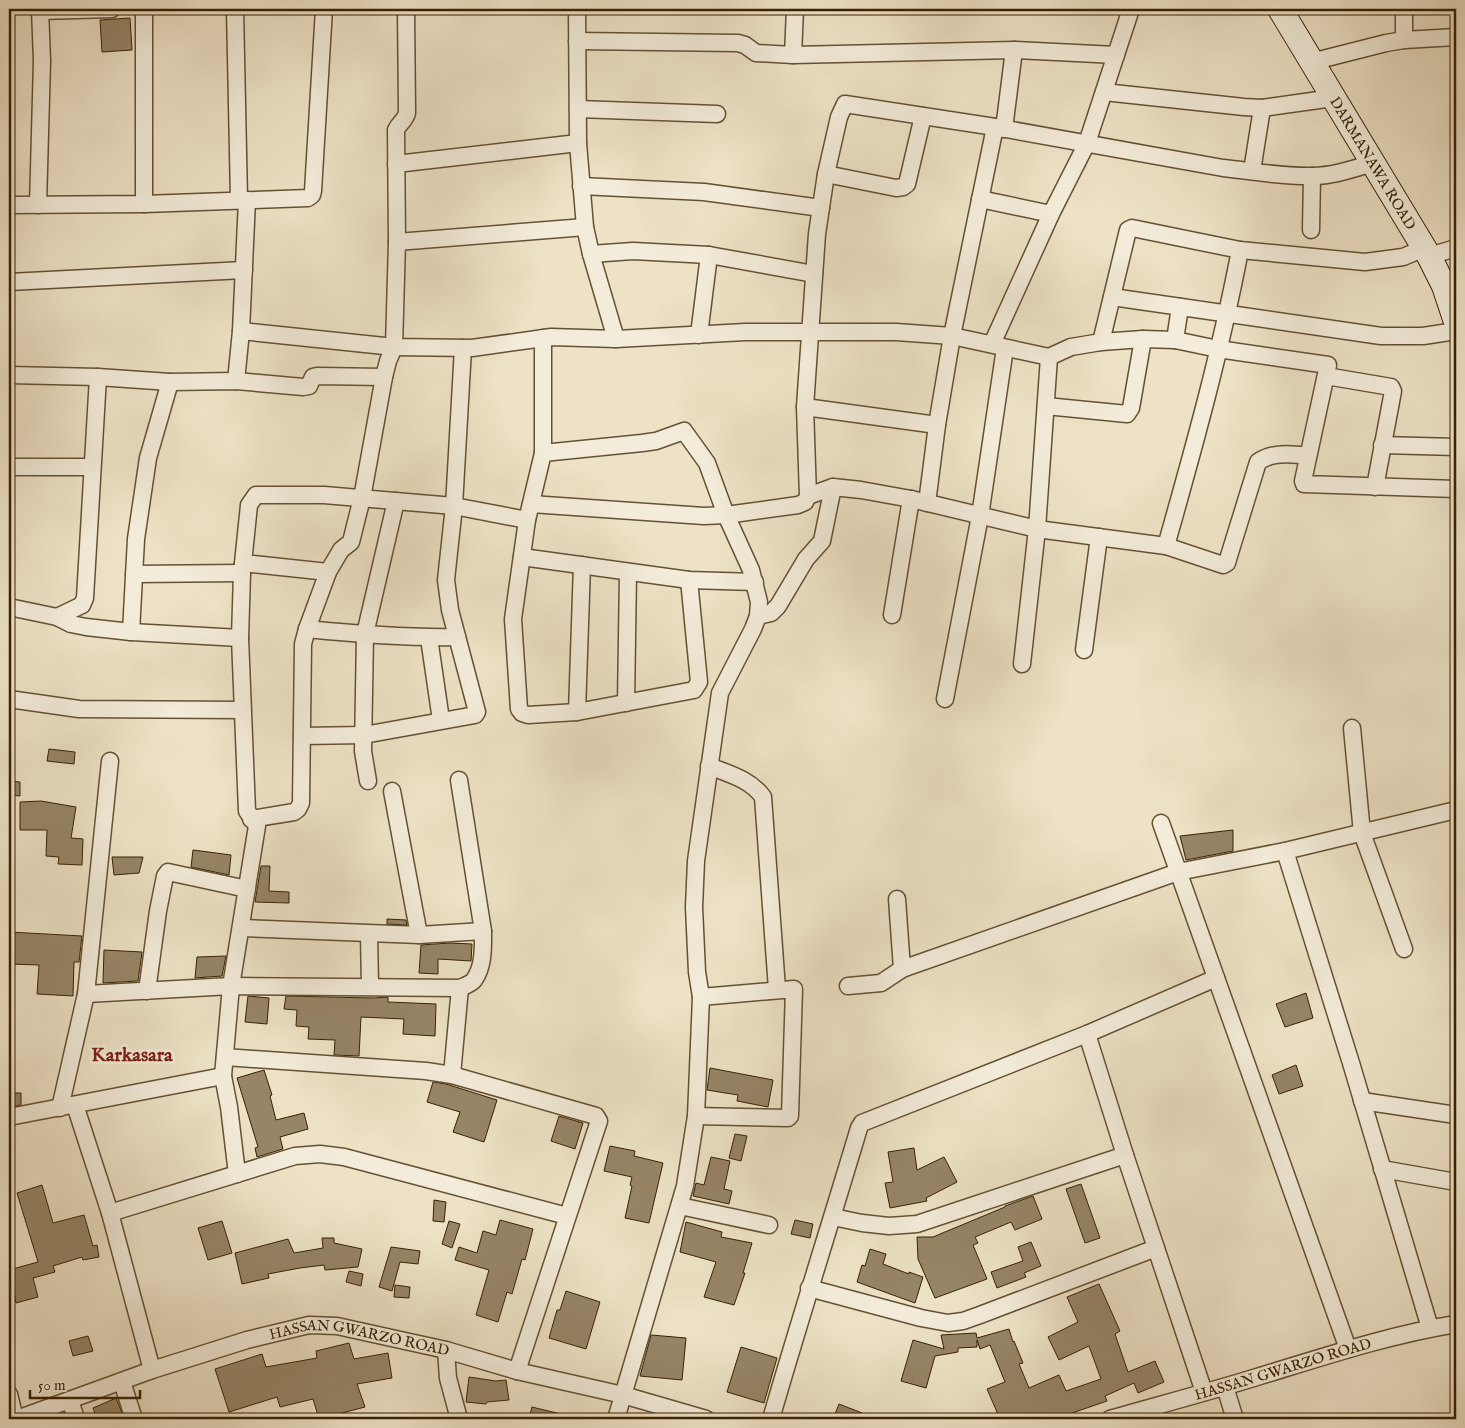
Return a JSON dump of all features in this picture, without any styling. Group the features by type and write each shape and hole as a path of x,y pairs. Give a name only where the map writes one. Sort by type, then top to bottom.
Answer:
{"street":[{"path":"38,205 42,61 40,10 112,9"},
{"path":"144,9 144,204"},
{"path":"235,9 244,270 242,331 236,381"},
{"path":"9,205 144,204 308,198 312,194 324,9"},
{"path":"254,822 294,812 301,803 303,644 328,572 341,550 351,542 362,498 384,377 394,347 397,242 396,130 398,124 405,119 407,113 406,9"},
{"path":"577,9 578,144 585,227 616,339"},
{"path":"793,55 795,9"},
{"path":"945,698 980,516 998,346 1052,214 1087,143 1131,9"},
{"name":"DARMANAWA ROAD","path":"1280,9 1427,252 1444,286 1456,322"},
{"path":"1404,9 1404,40"},
{"path":"1311,62 1386,43 1456,37"},
{"path":"577,41 738,43 745,45 756,53 793,55 1014,50 1116,56"},
{"path":"892,615 937,425 952,336 980,199 999,128 1014,50"},
{"path":"1104,92 1244,108 1262,108 1333,98"},
{"path":"237,1174 229,1107 223,1076 231,986 254,845 254,822 247,811 240,638 243,568 250,505 256,495 324,495 529,512 704,516 726,515 798,505 804,502 808,496 805,407 816,234 826,174 839,117 845,104 999,128 1223,168 1312,176 1338,174 1373,163"},
{"path":"1252,171 1262,108"},
{"path":"578,109 716,114"},
{"path":"826,174 896,188 903,187 907,184 923,116"},
{"path":"396,164 578,144"},
{"path":"1311,230 1312,176"},
{"path":"582,186 704,192 821,208"},
{"path":"980,199 1052,214"},
{"path":"397,242 585,227"},
{"path":"1101,342 1128,230 1132,228 1240,250 1365,262 1456,248"},
{"path":"1166,546 1201,422 1240,250"},
{"path":"591,254 634,251 709,255 814,274"},
{"path":"699,335 709,255"},
{"path":"9,282 244,270"},
{"path":"1112,297 1381,336 1423,336 1456,331"},
{"path":"1175,340 1180,307"},
{"path":"242,331 394,347 463,348 543,338 616,339 745,332 896,332 952,336 1049,357 1071,346 1143,339 1175,340 1218,349 1327,364 1303,481 1304,484 1456,489"},
{"path":"543,338 543,453 529,512 513,619 519,709 522,713 577,712 694,690 699,682 689,580"},
{"path":"1046,406 1127,414 1131,408 1143,339"},
{"path":"302,736 364,735 475,715 477,712 450,610 446,580 454,506 463,348"},
{"path":"1022,664 1037,529 1049,357"},
{"path":"9,375 98,377 170,382 236,381 307,387 313,377 317,376 384,377"},
{"path":"1326,376 1391,387 1393,391 1375,487"},
{"path":"57,617 82,605 84,598 98,377"},
{"path":"131,632 136,539 148,458 170,382"},
{"path":"805,407 937,425"},
{"path":"543,453 656,441 684,431 707,463 726,515 755,582 759,602 758,616 753,629 720,693 696,862 694,892 697,972 701,997 696,1116 685,1186 616,1419"},
{"path":"1382,445 1456,447"},
{"path":"808,496 833,487 861,490 919,501 1037,529 1166,546 1223,565 1227,563 1230,556 1258,462 1266,456 1276,454 1308,455"},
{"path":"9,467 92,467"},
{"path":"758,616 771,613 778,606 806,559 822,541 833,487"},
{"path":"368,781 363,751 365,634 396,501"},
{"path":"1084,650 1099,537"},
{"path":"522,557 689,580 755,582"},
{"path":"577,712 582,566"},
{"path":"134,574 243,568 328,572"},
{"path":"626,703 628,572"},
{"path":"9,607 57,617 71,624 86,627 131,632 240,638"},
{"path":"307,629 429,638 457,637"},
{"path":"429,638 441,720"},
{"path":"9,699 79,709 242,710"},
{"path":"1352,728 1362,832 1404,949"},
{"path":"110,761 86,994 68,1106 110,1213 152,1370"},
{"path":"709,766 747,781 763,797 777,989"},
{"path":"86,994 231,986 460,988 473,981 479,969 483,931 458,780"},
{"path":"392,791 419,935"},
{"path":"848,986 881,983 902,969 1178,872 1285,851 1456,810"},
{"path":"1161,824 1348,1349"},
{"path":"1285,851 1430,1328"},
{"path":"147,991 158,911 165,876 168,872 247,889"},
{"path":"897,899 902,969"},
{"path":"241,928 419,935 483,931"},
{"path":"369,934 370,987"},
{"path":"771,1419 809,1288 862,1123 1087,1034 1216,978"},
{"path":"452,1075 460,988"},
{"path":"696,1116 789,1118 795,990 792,988 777,989 701,997"},
{"path":"1087,1034 1204,1392"},
{"path":"225,1057 426,1071 452,1075 598,1118 599,1121 517,1371"},
{"path":"9,1117 223,1076"},
{"path":"1362,1101 1456,1115"},
{"path":"110,1213 295,1156 320,1154 344,1157 567,1216"},
{"path":"833,1217 889,1226 917,1224 1125,1155"},
{"path":"1382,1169 1456,1182"},
{"path":"680,1206 769,1225"},
{"path":"809,1288 921,1318 948,1323 963,1321 980,1315 1156,1248"},
{"name":"HASSAN GWARZO ROAD","path":"1110,1419 1225,1387 1348,1349 1430,1328 1456,1324"},
{"name":"HASSAN GWARZO ROAD","path":"16,1419 152,1370 247,1340 309,1326 337,1326 446,1350 517,1371 622,1395 706,1419"},
{"path":"446,1350 448,1378 459,1419"},
{"path":"122,1382 134,1419"},
{"path":"1225,1387 1235,1419"},
{"path":"9,1394 16,1419"},
{"path":"70,1400 76,1419"}],"building":[{"path":"130,18 132,50 102,52 100,20"},
{"path":"49,749 75,752 74,764 47,761"},
{"path":"9,781 20,782 20,796 9,795"},
{"path":"41,801 76,807 71,838 83,839 82,865 58,864 59,857 46,856 47,830 20,830 20,802"},
{"path":"1233,830 1233,851 1186,860 1180,836"},
{"path":"193,850 231,855 229,875 191,867"},
{"path":"112,857 143,857 139,873 114,875"},
{"path":"261,866 270,866 269,891 289,892 289,903 255,902"},
{"path":"387,919 406,920 407,925 387,924"},
{"path":"9,932 82,936 79,962 74,962 73,996 37,994 39,965 9,964"},
{"path":"472,944 471,961 438,959 438,974 419,973 421,945"},
{"path":"104,950 142,952 138,981 103,983"},
{"path":"226,956 222,976 195,978 197,957"},
{"path":"1306,993 1313,1018 1285,1027 1276,1004"},
{"path":"248,996 269,998 267,1024 245,1022"},
{"path":"286,996 388,997 388,1002 436,1004 435,1036 403,1034 404,1019 361,1017 359,1056 334,1055 335,1040 308,1039 309,1027 296,1026 297,1010 284,1009"},
{"path":"1296,1065 1303,1086 1279,1094 1272,1075"},
{"path":"710,1068 773,1080 768,1107 737,1101 738,1095 707,1090"},
{"path":"264,1070 272,1095 270,1096 276,1120 304,1113 308,1129 280,1137 283,1149 257,1157 255,1148 258,1147 237,1078"},
{"path":"433,1082 446,1084 497,1100 484,1142 453,1132 460,1112 427,1102"},
{"path":"9,1093 21,1093 21,1105 9,1107"},
{"path":"559,1116 583,1123 575,1149 551,1141"},
{"path":"735,1134 747,1136 741,1161 729,1158"},
{"path":"610,1146 635,1151 634,1156 663,1163 649,1223 625,1218 632,1186 630,1185 632,1177 604,1171"},
{"path":"914,1148 917,1170 944,1157 957,1182 926,1198 927,1201 890,1208 885,1183 893,1182 888,1152"},
{"path":"711,1157 730,1161 724,1189 732,1191 729,1204 693,1196 696,1183 704,1185"},
{"path":"1081,1184 1100,1238 1085,1243 1066,1189"},
{"path":"42,1185 53,1223 84,1215 93,1246 97,1245 99,1257 83,1260 82,1257 53,1266 55,1272 33,1278 38,1297 16,1303 9,1270 38,1262 17,1193"},
{"path":"1033,1196 1042,1219 1015,1230 1011,1222 975,1237 978,1243 973,1245 987,1279 935,1298 918,1259 917,1237 933,1237"},
{"path":"434,1200 446,1202 444,1222 433,1221"},
{"path":"500,1220 533,1229 525,1260 522,1259 512,1294 507,1292 498,1322 476,1315 489,1270 455,1260 459,1247 477,1253 483,1231 496,1235"},
{"path":"795,1220 813,1224 810,1238 791,1234"},
{"path":"222,1221 232,1253 208,1260 198,1228"},
{"path":"449,1221 460,1224 452,1248 442,1244"},
{"path":"686,1222 722,1232 721,1237 752,1243 743,1273 745,1273 734,1305 704,1297 716,1262 680,1252"},
{"path":"322,1238 334,1238 334,1243 362,1249 358,1267 325,1270 324,1265 300,1268 268,1274 269,1278 242,1284 235,1253 288,1239 294,1253 323,1248"},
{"path":"1031,1242 1041,1266 1024,1273 1026,1277 997,1288 991,1272 1023,1261 1018,1247"},
{"path":"391,1247 420,1251 418,1264 400,1262 392,1291 379,1287"},
{"path":"870,1249 886,1254 883,1264 923,1277 915,1303 857,1282 862,1265 865,1266"},
{"path":"349,1271 363,1274 361,1286 346,1282"},
{"path":"1099,1284 1120,1331 1115,1334 1128,1372 1155,1361 1164,1382 1138,1393 1134,1383 1105,1396 1107,1401 1061,1419 1000,1419 987,1389 1005,1382 990,1345 980,1349 977,1340 977,1347 958,1348 958,1352 935,1356 926,1388 901,1381 913,1340 944,1349 941,1335 976,1333 977,1338 1009,1329 1023,1363 1019,1364 1029,1388 1059,1375 1066,1391 1101,1379 1089,1346 1059,1360 1048,1337 1078,1322 1067,1297"},
{"path":"395,1285 410,1287 409,1298 394,1297"},
{"path":"566,1291 600,1302 586,1349 549,1338 557,1310 560,1310"},
{"path":"651,1335 686,1338 682,1380 640,1376"},
{"path":"88,1336 93,1351 73,1356 69,1341"},
{"path":"349,1343 354,1359 388,1353 392,1378 357,1384 365,1407 319,1419 313,1399 280,1407 277,1397 229,1412 215,1369 262,1354 266,1367 317,1358 316,1351"},
{"path":"741,1347 777,1358 764,1403 727,1392"},
{"path":"469,1377 496,1381 506,1380 509,1400 487,1402 486,1404 466,1402"},
{"path":"116,1398 122,1413 105,1419 97,1419 93,1408"},
{"path":"839,1404 875,1418 875,1419 833,1419"},
{"path":"532,1407 565,1415 565,1419 529,1419"}],"district":[{"name":"Karkasara","path":"132,1054"}]}
